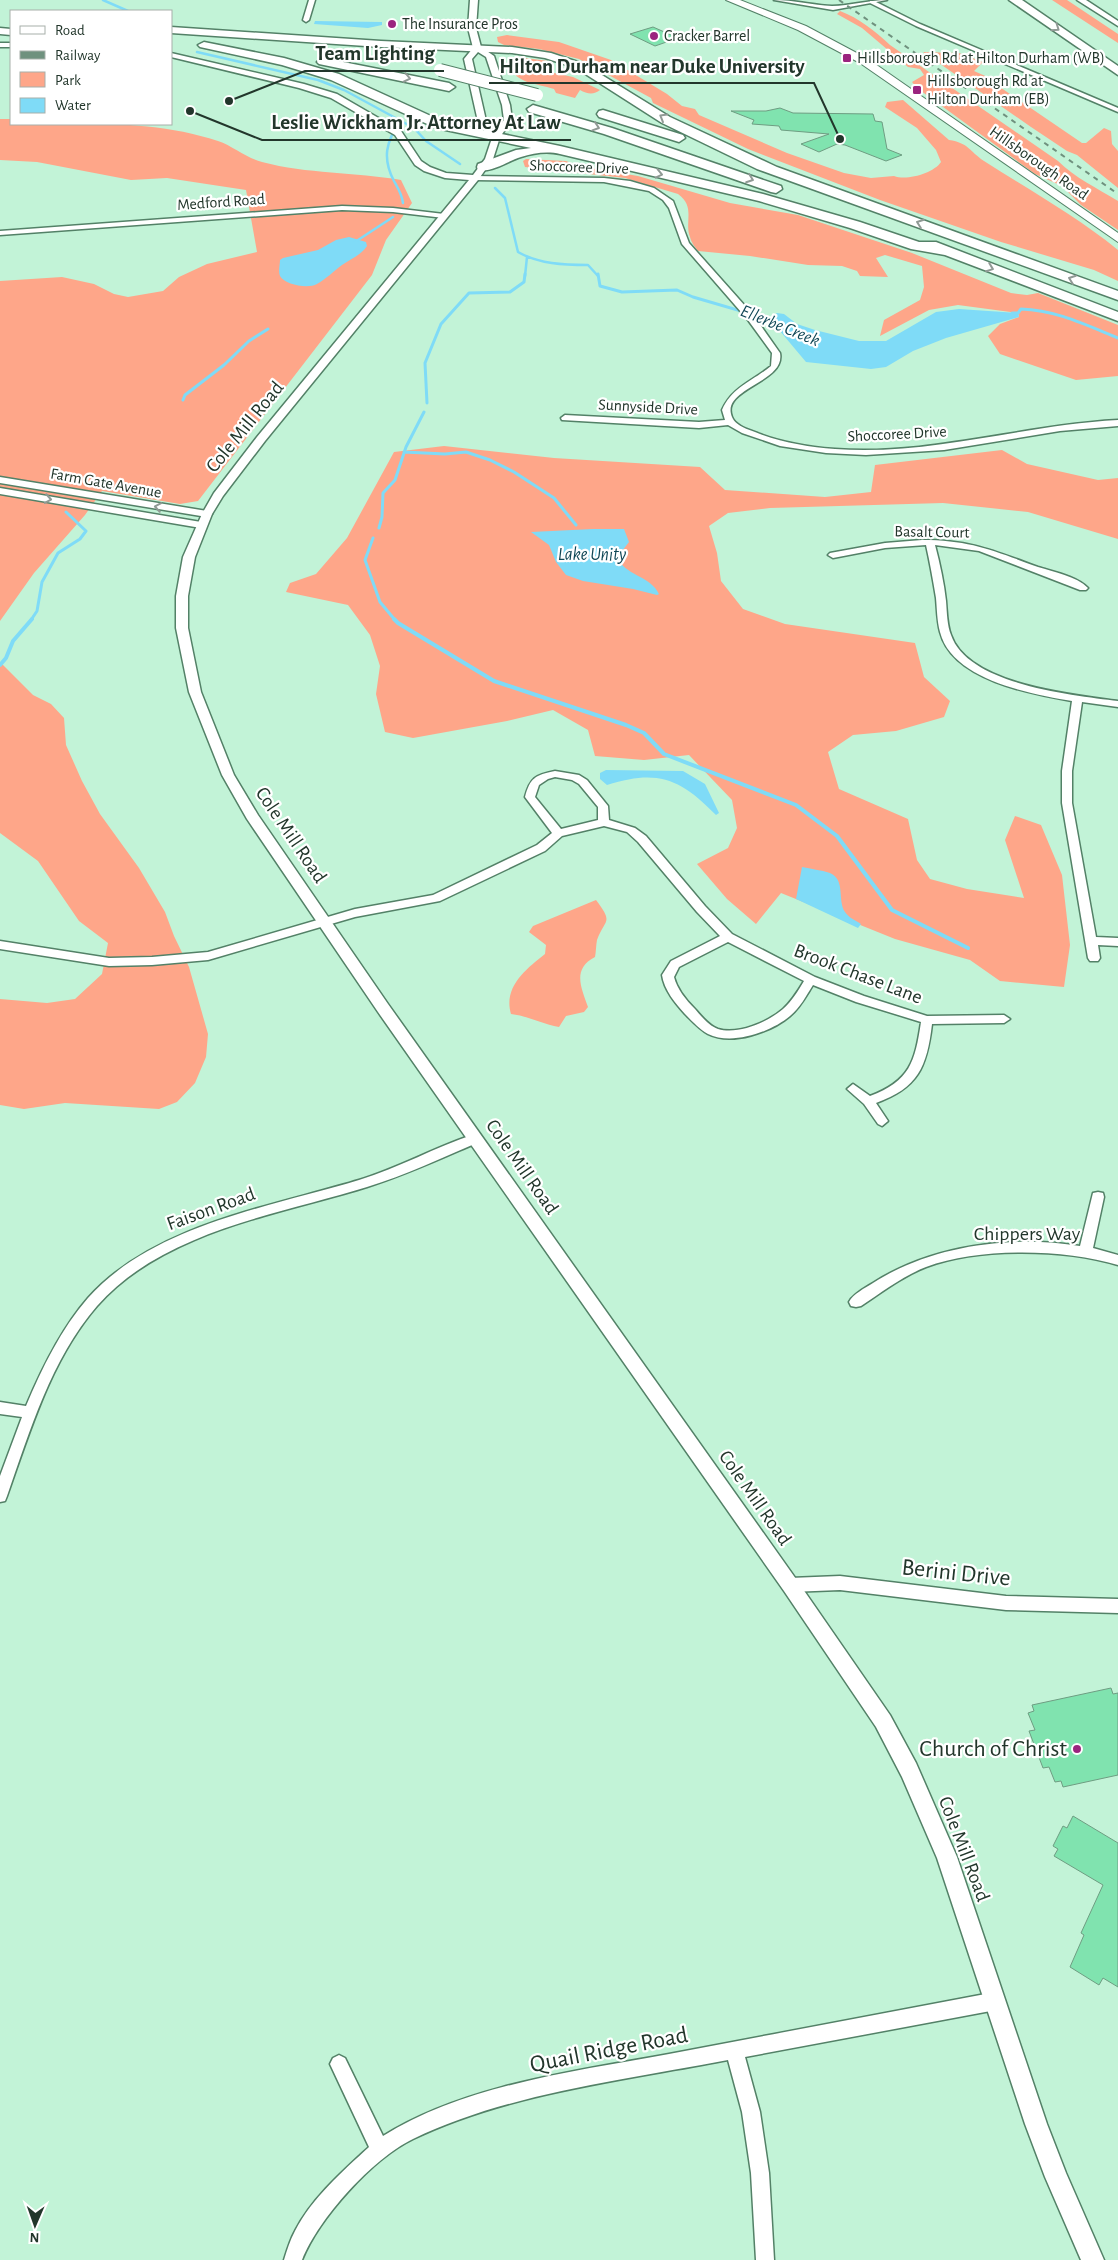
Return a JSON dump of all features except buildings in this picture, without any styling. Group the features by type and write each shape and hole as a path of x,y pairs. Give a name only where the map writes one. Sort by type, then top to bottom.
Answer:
{"highway":[{"path":"1015,0 1118,71"},
{"path":"172,30 435,47 475,42 531,52 571,62 604,80 666,120 775,171"},
{"path":"172,30 357,55"},
{"path":"172,42 327,62 449,87 524,106 705,163 1118,316"},
{"path":"196,44 284,62 321,72 360,87 430,121 763,198 916,246 944,250"},
{"path":"436,70 553,99"},
{"path":"594,111 775,171 1118,296"},
{"path":"483,167 526,152 560,150"}],"main road":[{"name":"Hillsborough Road","path":"731,0 802,28 864,61 1118,238"},
{"path":"750,6 761,0"}],"street":[{"path":"306,20 312,0"},
{"path":"474,0 475,42 468,59 483,126 496,137"},
{"path":"778,0 833,8 883,0"},
{"path":"1081,0 1118,24"},
{"path":"872,2 918,25 1118,110"},
{"name":"Cole Mill Road","path":"475,42 490,56 508,120 496,137 491,154 475,178 253,450 218,495 204,520 189,557 182,596 182,628 195,692 216,750 240,797 324,922 475,1139 790,1584 883,1721 909,1770 947,1857 1036,2124 1056,2177 1093,2260"},
{"path":"172,55 302,86 334,96 395,131 406,143 416,160 424,167 445,175 475,178"},
{"name":"Shoccoree Drive","path":"475,178 616,180 639,185 658,192 669,201 678,229 686,244 751,318 776,353 777,362 769,373 742,389 733,397 726,410 730,422 748,432 782,444 829,451 865,453 940,448 1054,428 1118,423"},
{"name":"Medford Road","path":"0,233 336,208 393,210 444,216"},
{"name":"Sunnyside Drive","path":"565,418 699,425 730,422"},
{"name":"Farm Gate Avenue","path":"0,480 204,520"},
{"name":"Farm Gate Avenue","path":"0,491 204,520"},
{"path":"930,544 948,641 962,658 994,678 1029,690 1118,704"},
{"name":"Basalt Court","path":"833,554 865,547 930,544 974,547 1062,577 1083,588"},
{"path":"1078,699 1074,715 1072,745 1067,771 1067,803 1094,958"},
{"path":"0,945 95,961 133,962 188,959 241,947 368,910 436,898 541,848 558,832 604,822 603,806 584,782 565,774 545,776 534,783 530,797 558,832"},
{"name":"Brook Chase Lane","path":"604,822 631,830 642,839 701,909 728,937 811,980 860,999 927,1020 1004,1019"},
{"path":"728,937 674,964 668,973 668,982 701,1024 710,1031 735,1034 780,1017 787,1013 811,980"},
{"path":"1091,941 1118,942"},
{"path":"868,1101 882,1097 904,1085 915,1073 925,1040 927,1020"},
{"path":"853,1089 868,1101 882,1121"},
{"name":"Faison Road","path":"0,1496 31,1413 59,1352 88,1307 112,1283 151,1256 172,1244 204,1230 257,1212 384,1177 475,1139"},
{"path":"1085,1253 1098,1197"},
{"name":"Chippers Way","path":"856,1302 911,1268 956,1254 987,1250 1053,1250 1085,1253 1118,1260"},
{"path":"0,1408 31,1413"},
{"name":"Berini Drive","path":"790,1584 840,1583 1006,1603 1118,1606"},
{"name":"Quail Ridge Road","path":"293,2260 302,2237 317,2214 350,2177 380,2149 423,2124 459,2110 536,2088 735,2052 996,2001"},
{"path":"735,2052 751,2112 758,2164 765,2260"},
{"path":"339,2064 380,2149"}],"green space":[{"path":"1052,0 1067,0 1118,34 1118,43"},
{"path":"840,11 866,25 890,45 1058,161 1072,173 1118,201 1118,230 1081,205 1062,186 1035,174 917,88 912,82 924,75 920,69 908,67 862,28 837,14"},
{"path":"507,35 559,42 611,60 667,94 682,106 695,109 699,115 787,153 844,173 871,178 913,177 933,170 941,162 936,150 917,128 885,107 887,102 903,100 949,140 965,145 984,161 1069,215 1118,250 1118,281 1094,270 1001,242 880,200 748,149 653,103 651,98 579,59 539,49 504,45 498,42 497,37"},
{"path":"923,52 959,53 983,62 974,71 992,79 991,81 1082,143 1086,143 1104,128 1111,131 1112,144 1118,151 1118,188 1077,155 1067,151 1031,127"},
{"path":"516,57 549,61 554,73 573,77 600,90 590,93 580,90 575,98 556,93 554,89 527,82 516,76 509,65"},
{"path":"0,119 10,119 10,125 141,126 193,134 218,141 256,160 279,166 401,180 412,203 386,240 372,275 198,501 180,504 102,491 85,515 34,573 0,621 0,281 62,277 94,284 114,294 128,297 163,291 179,277 207,264 257,252 246,190 167,178 131,180 37,162 0,160"},
{"path":"526,159 566,161 579,166 638,176 730,203 798,215 912,253 1011,293 1027,295 1038,293 1118,325 1118,376 1076,380 1000,354 988,336 1000,324 1019,317 1018,313 958,305 929,310 880,336 884,320 920,300 924,287 922,266 885,255 876,258 888,277 860,276 857,271 842,266 808,265 750,256 698,251 691,241 687,204 678,194 625,178 525,167 523,161"},
{"path":"444,446 554,458 700,467 725,490 825,497 871,492 875,465 1002,450 1027,464 1098,480 1118,478 1118,539 1028,512 943,503 770,508 728,513 709,526 717,553 721,581 743,609 785,624 915,643 924,677 950,701 944,717 896,731 853,735 828,752 839,789 908,819 917,860 930,879 967,889 1024,898 1005,840 1015,816 1041,825 1062,875 1070,945 1064,987 1000,981 970,960 895,939 781,893 756,924 727,899 697,864 728,848 737,828 732,800 689,755 644,760 595,756 588,730 553,710 507,721 413,738 385,732 376,694 380,666 370,635 348,605 286,592 290,583 316,574 347,538 394,452"},
{"path":"0,662 33,695 51,704 64,718 66,745 82,781 100,814 139,868 165,912 189,967 208,1034 206,1057 195,1083 177,1102 159,1109 65,1103 24,1109 0,1105 0,999 47,1003 75,999 102,974 108,943 79,921 38,861 0,833"},
{"path":"596,900 605,913 606,921 597,940 595,957 583,967 581,973 581,986 588,1007 584,1012 566,1016 559,1027 511,1014 509,1004 513,987 524,972 545,954 546,945 529,932 533,926"}],"water":[{"path":"315,21 382,22 382,25 368,28 314,24"},
{"path":"349,237 366,242 367,246 359,255 317,284 308,286 292,284 280,276 280,260 283,258 318,250 336,240"},
{"path":"959,309 1018,313 1019,317 946,338 913,351 886,367 871,369 806,362 769,318 777,313 784,314 797,324 815,330 859,341 886,341 936,312"},
{"name":"Lake Unity","path":"624,529 629,542 619,555 619,561 628,570 651,584 659,594 583,581 566,575 556,562 549,545 531,532"},
{"path":"606,770 683,771 705,784 719,813 716,815 691,792 667,780 640,778 607,785 600,779 600,773"},
{"path":"802,867 827,872 835,876 840,885 845,912 861,924 858,928 796,899"}],"waterway":[{"name":"Ellerbe Creek","path":"103,0 126,10"},
{"name":"Ellerbe Creek","path":"197,52 318,80 344,90 400,120"},
{"name":"Ellerbe Creek","path":"400,120 414,128 426,141 460,164"},
{"path":"400,120 391,136 387,157 390,173 401,194 403,203"},
{"name":"Ellerbe Creek","path":"495,188 505,198 518,252 543,261 588,265 598,276"},
{"path":"355,242 393,217"},
{"path":"525,276 527,257"},
{"path":"427,403 425,363 441,324 469,293 510,292 524,282 525,274"},
{"name":"Ellerbe Creek","path":"598,274 600,286 622,292 677,290 693,297 775,321"},
{"name":"Ellerbe Creek","path":"1012,313 1018,313 1021,309 1059,315 1118,338"},
{"path":"183,400 185,395 224,365 249,341 268,329"},
{"path":"404,452 424,412"},
{"path":"379,528 382,517 383,493 395,480 404,452"},
{"path":"404,452 445,454 466,452 490,460 514,472 554,498 576,525"},
{"path":"31,620 37,611 42,582 58,553 80,539 86,531 66,512"},
{"path":"373,538 365,560 380,602 395,620"},
{"path":"0,665 6,658 13,641 32,619"},
{"path":"395,620 494,681 626,725 644,733 664,754 796,805 837,836 892,910 968,948"}],"railway":[{"path":"839,0 1118,194"}],"place":[{"name":"The Insurance Pros","path":"392,24"},
{"name":"Cracker Barrel","path":"654,36"},
{"name":"Hillsborough Rd at Hilton Durham (WB)","path":"847,58"},
{"name":"Hillsborough Rd at Hilton Durham (EB)","path":"917,90"},
{"name":"Team Lighting","path":"229,101"},
{"name":"Leslie Wickham Jr. Attorney At Law","path":"190,111"},
{"name":"Hilton Durham near Duke University","path":"840,139"},
{"name":"Church of Christ","path":"1077,1749"}]}
